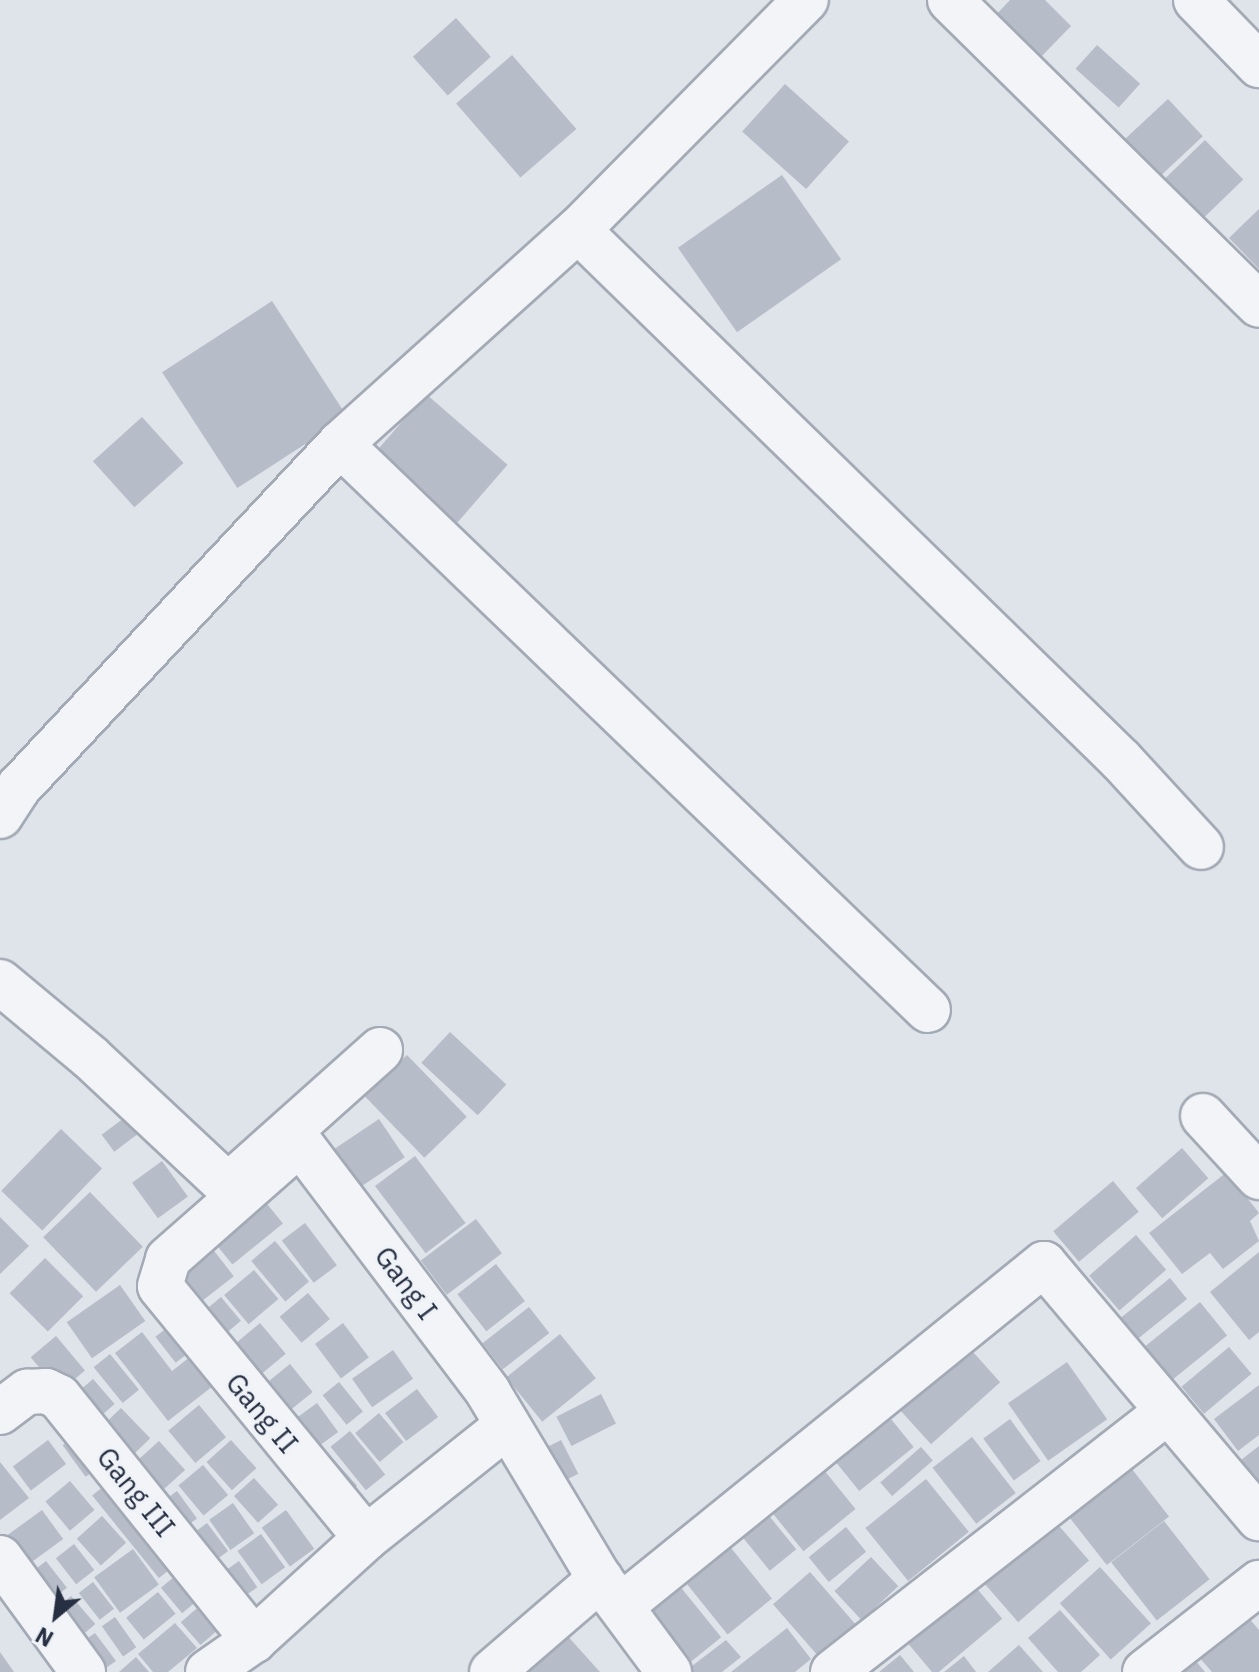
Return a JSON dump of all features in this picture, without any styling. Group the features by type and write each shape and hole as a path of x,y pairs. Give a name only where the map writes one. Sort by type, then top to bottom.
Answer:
{"street":[{"path":"0,816 19,787 340,444 578,230 806,0"},
{"path":"950,0 1259,305"},
{"path":"1196,0 1259,65"},
{"path":"578,230 1121,760 1201,847"},
{"path":"340,444 928,1010"},
{"path":"0,982 90,1057 228,1186 282,1152 380,1050"},
{"path":"1203,1116 1259,1177"},
{"name":"Gang II","path":"282,1152 168,1259 160,1286 366,1538"},
{"name":"Gang I","path":"282,1152 508,1425 610,1592 669,1672"},
{"path":"492,1672 610,1592 1044,1264 1259,1518"},
{"name":"Gang III","path":"0,1412 27,1392 46,1391 59,1397 254,1640"},
{"path":"833,1672 1168,1411"},
{"path":"208,1672 254,1640 366,1538 508,1425"},
{"path":"0,1558 83,1672"},
{"path":"1145,1672 1259,1583"}],"building":[{"path":"1010,0 1045,0 1071,26 1038,60 994,17"},
{"path":"456,18 491,57 448,95 413,57"},
{"path":"1097,45 1140,84 1119,108 1076,69"},
{"path":"512,55 576,129 520,178 456,104"},
{"path":"785,84 849,142 806,189 742,132"},
{"path":"1168,99 1203,136 1155,181 1120,143"},
{"path":"1205,140 1243,180 1202,219 1164,180"},
{"path":"782,175 841,259 737,332 678,248"},
{"path":"1259,209 1259,269 1229,238"},
{"path":"272,301 347,417 237,488 162,372"},
{"path":"426,394 508,465 455,525 374,454"},
{"path":"142,417 183,463 134,507 93,461"},
{"path":"450,1032 506,1085 478,1115 421,1063"},
{"path":"407,1055 467,1117 424,1158 365,1096"},
{"path":"132,1112 145,1129 114,1152 102,1135"},
{"path":"379,1119 405,1157 357,1189 332,1151"},
{"path":"61,1129 102,1169 42,1230 1,1191"},
{"path":"1182,1148 1208,1178 1162,1218 1136,1188"},
{"path":"415,1156 466,1223 426,1253 375,1186"},
{"path":"162,1161 188,1197 158,1218 132,1183"},
{"path":"1227,1172 1259,1213 1250,1221 1259,1241 1223,1269 1210,1253 1182,1274 1149,1233"},
{"path":"1113,1181 1139,1212 1079,1262 1053,1231"},
{"path":"90,1192 143,1247 96,1292 43,1237"},
{"path":"259,1194 283,1224 232,1264 208,1235"},
{"path":"0,1217 29,1246 0,1274"},
{"path":"476,1219 502,1253 447,1295 421,1261"},
{"path":"305,1223 337,1265 314,1283 282,1240"},
{"path":"1136,1235 1166,1270 1119,1310 1089,1276"},
{"path":"275,1241 309,1282 285,1302 251,1261"},
{"path":"211,1247 234,1276 195,1306 172,1277"},
{"path":"1259,1252 1259,1332 1249,1340 1210,1292"},
{"path":"45,1258 83,1296 48,1332 10,1293"},
{"path":"496,1264 525,1301 486,1331 457,1294"},
{"path":"254,1270 278,1299 249,1324 224,1295"},
{"path":"1170,1278 1187,1299 1137,1339 1120,1318"},
{"path":"120,1285 145,1321 92,1358 67,1322"},
{"path":"308,1293 330,1319 302,1343 280,1317"},
{"path":"221,1297 241,1321 216,1342 196,1318"},
{"path":"1200,1302 1227,1335 1168,1383 1141,1350"},
{"path":"529,1307 549,1333 503,1369 483,1343"},
{"path":"260,1323 286,1354 252,1382 226,1351"},
{"path":"343,1323 369,1357 341,1378 315,1344"},
{"path":"168,1327 188,1353 176,1363 155,1337"},
{"path":"142,1332 172,1371 190,1357 213,1386 168,1421 115,1353"},
{"path":"560,1334 596,1378 542,1422 506,1377"},
{"path":"56,1336 85,1370 60,1392 31,1357"},
{"path":"964,1342 1000,1382 931,1444 895,1404"},
{"path":"1229,1347 1251,1374 1204,1414 1182,1387"},
{"path":"393,1350 413,1379 372,1407 352,1379"},
{"path":"110,1354 139,1390 123,1403 94,1367"},
{"path":"1067,1362 1107,1419 1048,1461 1008,1403"},
{"path":"290,1364 313,1392 282,1417 259,1389"},
{"path":"93,1379 115,1404 89,1426 67,1401"},
{"path":"339,1382 363,1412 347,1425 323,1395"},
{"path":"1259,1385 1259,1435 1238,1451 1214,1419"},
{"path":"417,1389 438,1417 406,1441 385,1413"},
{"path":"601,1394 616,1423 571,1446 556,1417"},
{"path":"317,1403 338,1432 311,1452 289,1423"},
{"path":"199,1405 226,1437 195,1463 168,1431"},
{"path":"121,1408 150,1438 126,1461 97,1431"},
{"path":"379,1413 403,1442 380,1462 355,1433"},
{"path":"891,1419 914,1447 859,1491 837,1463"},
{"path":"1010,1419 1041,1461 1014,1480 983,1438"},
{"path":"350,1431 385,1475 366,1490 331,1447"},
{"path":"78,1434 101,1466 86,1477 63,1445"},
{"path":"972,1437 1016,1493 976,1524 933,1468"},
{"path":"48,1440 66,1464 31,1490 13,1466"},
{"path":"231,1440 256,1468 232,1490 206,1462"},
{"path":"561,1440 578,1474 558,1484 541,1450"},
{"path":"159,1441 185,1470 150,1501 124,1472"},
{"path":"1259,1446 1259,1485 1241,1460"},
{"path":"921,1447 933,1461 892,1496 880,1482"},
{"path":"1121,1455 1169,1516 1107,1565 1059,1504"},
{"path":"333,1459 357,1486 343,1498 319,1472"},
{"path":"0,1462 29,1498 0,1520"},
{"path":"819,1464 856,1509 803,1551 767,1506"},
{"path":"203,1465 228,1495 204,1515 178,1486"},
{"path":"114,1478 181,1560 159,1578 92,1496"},
{"path":"254,1478 278,1505 258,1523 234,1496"},
{"path":"926,1479 969,1532 908,1581 865,1528"},
{"path":"70,1481 94,1510 70,1531 45,1502"},
{"path":"177,1491 197,1519 173,1536 153,1509"},
{"path":"233,1503 254,1533 230,1550 209,1520"},
{"path":"42,1510 63,1539 21,1570 0,1541"},
{"path":"286,1510 314,1549 290,1566 262,1528"},
{"path":"766,1512 796,1549 770,1571 740,1533"},
{"path":"102,1516 126,1543 101,1566 77,1539"},
{"path":"1053,1519 1089,1561 1018,1622 982,1581"},
{"path":"1164,1521 1210,1579 1157,1621 1111,1562"},
{"path":"207,1523 228,1551 200,1572 179,1544"},
{"path":"846,1527 866,1552 829,1582 809,1557"},
{"path":"261,1534 285,1567 262,1584 238,1551"},
{"path":"74,1544 94,1570 76,1584 56,1558"},
{"path":"731,1548 772,1599 728,1634 687,1584"},
{"path":"133,1549 159,1585 120,1613 94,1577"},
{"path":"871,1557 898,1586 862,1620 834,1591"},
{"path":"46,1561 67,1588 42,1607 21,1581"},
{"path":"239,1561 257,1587 228,1608 210,1582"},
{"path":"187,1566 208,1591 182,1613 161,1588"},
{"path":"1100,1567 1151,1623 1111,1660 1060,1603"},
{"path":"810,1572 857,1626 820,1658 773,1604"},
{"path":"963,1572 1002,1619 939,1672 932,1672 896,1629"},
{"path":"674,1579 721,1637 683,1668 636,1610"},
{"path":"93,1582 114,1609 100,1620 79,1593"},
{"path":"158,1592 176,1614 144,1640 126,1618"},
{"path":"71,1596 95,1624 73,1644 48,1616"},
{"path":"211,1596 231,1619 200,1645 181,1622"},
{"path":"1060,1610 1100,1655 1081,1672 1058,1672 1028,1638"},
{"path":"1247,1616 1259,1630 1259,1672 1212,1672 1198,1656"},
{"path":"115,1617 136,1647 123,1656 102,1626"},
{"path":"555,1622 600,1672 500,1672"},
{"path":"175,1623 197,1648 168,1672 153,1672 138,1654"},
{"path":"787,1628 811,1659 795,1672 731,1672"},
{"path":"95,1633 116,1661 100,1672 72,1649"},
{"path":"726,1640 741,1657 722,1672 684,1672"},
{"path":"1019,1645 1043,1672 988,1672"},
{"path":"0,1652 14,1672 0,1672"},
{"path":"900,1655 914,1672 879,1672"},
{"path":"964,1656 976,1672 944,1672"},
{"path":"136,1657 149,1672 119,1672"},
{"path":"1195,1660 1205,1672 1181,1672"}]}
